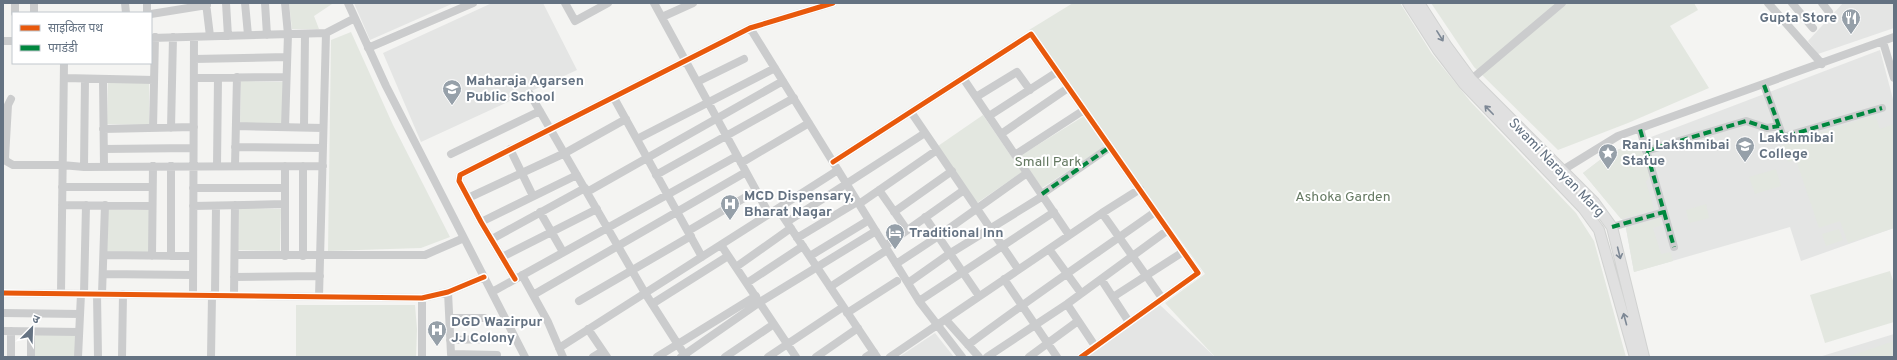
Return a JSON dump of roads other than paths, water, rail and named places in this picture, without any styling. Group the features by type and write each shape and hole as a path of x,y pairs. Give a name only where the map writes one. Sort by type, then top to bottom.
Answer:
{"main road":[{"name":"Swami Narayan Marg","path":"1408,3 1438,50 1557,173 1594,202 1612,227 1644,357"},
{"name":"Swami Narayan Marg","path":"1420,3 1468,82"},
{"name":"Swami Narayan Marg","path":"1557,173 1599,230 1635,357"}],"street":[{"path":"226,3 228,36"},
{"path":"245,3 248,35"},
{"path":"265,3 267,35"},
{"path":"284,127 288,34 285,3"},
{"path":"348,3 386,86 525,357"},
{"path":"368,48 473,3"},
{"path":"565,3 575,21 608,3"},
{"path":"654,3 769,214"},
{"path":"662,17 693,3"},
{"path":"515,279 481,222 459,181 460,175 750,28 833,3"},
{"path":"1468,82 1562,3"},
{"path":"1768,3 1822,64"},
{"path":"1792,3 1813,28"},
{"path":"1822,3 1829,12"},
{"path":"152,14 207,4 210,36"},
{"path":"153,128 153,38 326,33 355,18"},
{"path":"750,28 919,301 962,357"},
{"path":"319,296 326,33"},
{"path":"304,127 305,34"},
{"path":"833,162 1031,34 1198,273 1081,357"},
{"path":"193,295 194,36"},
{"path":"171,128 173,37"},
{"path":"1557,173 1608,141 1894,37"},
{"path":"1883,42 1894,78"},
{"path":"194,59 287,58"},
{"path":"697,82 744,59"},
{"path":"61,293 64,64"},
{"path":"636,139 775,68"},
{"path":"976,97 1017,72 1030,90"},
{"path":"989,116 1058,72"},
{"path":"235,166 237,77"},
{"path":"194,78 286,77"},
{"path":"64,78 154,80"},
{"path":"217,166 218,78"},
{"path":"963,78 1069,235"},
{"path":"84,167 85,79"},
{"path":"103,79 104,167"},
{"path":"492,239 540,212 586,190 783,81"},
{"path":"1764,85 1783,137 1882,108"},
{"path":"1001,134 1068,88"},
{"path":"530,94 645,293 684,356 758,299"},
{"path":"614,98 702,257"},
{"path":"656,175 727,137 794,98"},
{"path":"11,99 8,105 6,161 13,165 62,165 84,167 323,166"},
{"path":"1015,155 1084,110"},
{"path":"451,154 540,111"},
{"path":"911,112 1018,270"},
{"path":"468,198 521,172 565,153 626,119"},
{"path":"1646,151 1746,121 1767,128 1779,126"},
{"path":"492,292 667,194 809,124"},
{"path":"236,126 324,128"},
{"path":"103,129 194,128"},
{"path":"1640,129 1674,247"},
{"path":"736,267 789,225 847,184 925,133"},
{"path":"236,147 323,148"},
{"path":"908,283 949,254 992,230 1110,147"},
{"path":"104,149 193,148"},
{"path":"510,149 533,196"},
{"path":"797,238 879,190 937,150"},
{"path":"152,256 153,166"},
{"path":"171,166 171,256"},
{"path":"285,166 285,256"},
{"path":"303,166 303,256"},
{"path":"559,348 838,170"},
{"path":"894,212 952,171"},
{"path":"533,295 746,172"},
{"path":"896,264 937,237 1027,173"},
{"path":"481,222 577,175"},
{"path":"62,187 152,187"},
{"path":"193,188 285,188"},
{"path":"890,357 1069,235 1140,189"},
{"path":"579,301 632,270 756,190"},
{"path":"879,190 907,230"},
{"path":"830,287 886,248 907,230 964,190"},
{"path":"193,206 285,204"},
{"path":"62,205 152,206"},
{"path":"78,357 86,205"},
{"path":"234,296 235,205"},
{"path":"98,357 100,294 104,255 105,206"},
{"path":"211,357 216,206"},
{"path":"502,257 597,209"},
{"path":"778,209 875,354 866,357"},
{"path":"540,212 563,252"},
{"path":"919,301 1054,212"},
{"path":"968,345 1021,305 1067,275 1155,212"},
{"path":"1612,227 1664,212"},
{"path":"1102,213 1134,256 1162,298"},
{"path":"925,217 937,237 979,296"},
{"path":"810,256 869,220"},
{"path":"988,357 1067,304 1168,230"},
{"path":"657,357 677,343 817,268 876,231"},
{"path":"235,255 320,256 424,254 464,238"},
{"path":"721,245 796,357"},
{"path":"747,283 803,246"},
{"path":"1049,249 1081,293"},
{"path":"1113,297 1183,252"},
{"path":"104,255 193,256"},
{"path":"652,304 728,256"},
{"path":"103,274 193,274"},
{"path":"522,275 563,357"},
{"path":"234,277 320,276"},
{"path":"3,293 422,298 448,292 484,277"},
{"path":"1004,279 1057,357"},
{"path":"1101,279 1129,322"},
{"path":"768,357 787,344 897,281"},
{"path":"448,292 450,352 452,354 497,355"},
{"path":"122,357 123,294"},
{"path":"422,298 422,357"},
{"path":"1067,304 1095,346"},
{"path":"3,313 80,314"},
{"path":"450,318 484,318"},
{"path":"946,320 979,357"},
{"path":"1029,357 1078,321"},
{"path":"725,357 774,324"},
{"path":"816,357 858,328"},
{"path":"588,329 605,354 593,357"},
{"path":"11,357 7,331 79,332"},
{"path":"31,332 31,357"},
{"path":"450,340 490,339"}],"place":[{"name":"Gupta Store","path":"1851,35"},
{"name":"Maharaja Agarsen Public School","path":"452,106"},
{"name":"Lakshmibai College","path":"1745,163"},
{"name":"Rani Lakshmibai Statue","path":"1608,170"},
{"name":"MCD Dispensary, Bharat Nagar","path":"730,221"},
{"name":"Traditional Inn","path":"895,250"},
{"name":"DGD Wazirpur JJ Colony","path":"437,347"}],"park label":[{"name":"Small Park","path":"1048,162"},
{"name":"Ashoka Garden","path":"1343,197"}]}
